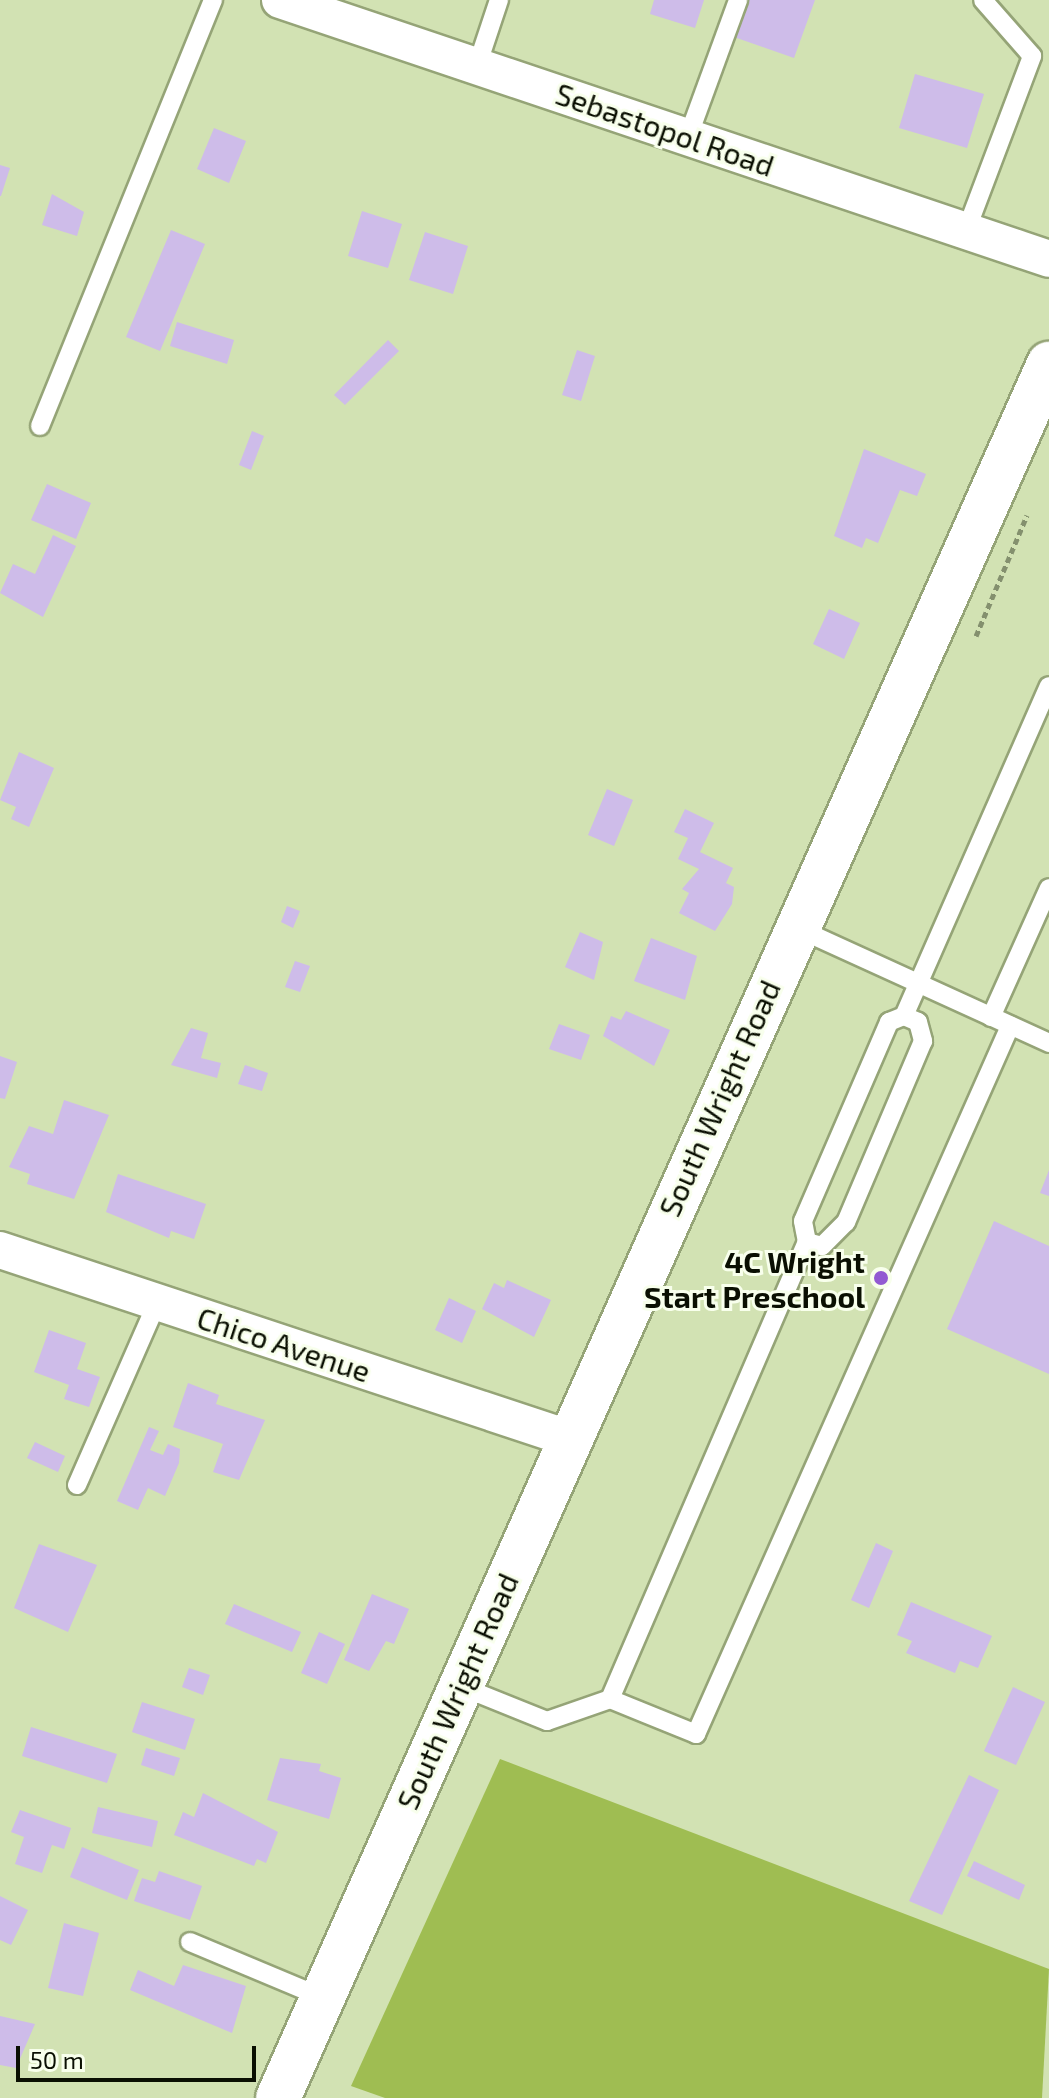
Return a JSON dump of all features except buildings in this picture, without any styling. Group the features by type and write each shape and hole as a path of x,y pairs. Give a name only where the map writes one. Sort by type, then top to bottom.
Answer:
{"main road":[{"name":"South Wright Road","path":"281,2097 794,926 1049,364"}],"street":[{"name":"Sebastopol Road","path":"280,0 1049,259"},
{"name":"Chico Avenue","path":"0,1250 568,1438"}],"lane":[{"path":"40,426 213,0"},
{"path":"477,66 499,0"},
{"path":"688,137 738,0"},
{"path":"966,231 1032,56 983,0"},
{"path":"610,1699 807,1242 809,1207 889,1022 904,1016 1049,686"},
{"path":"991,1017 1049,888"},
{"path":"794,926 1049,1043"},
{"path":"807,1242 822,1246 836,1238 858,1194 923,1041 918,1022 904,1016"},
{"path":"460,1686 547,1721 610,1699 696,1734 1010,1026"},
{"path":"77,1485 157,1303"},
{"path":"190,1942 324,1998"}],"path":[{"path":"976,636 1031,505"}],"green space":[{"path":"500,1759 1049,1969 1042,2098 385,2098 351,2086"}],"place":[{"name":"4C Wright Start Preschool","path":"881,1278"}]}
